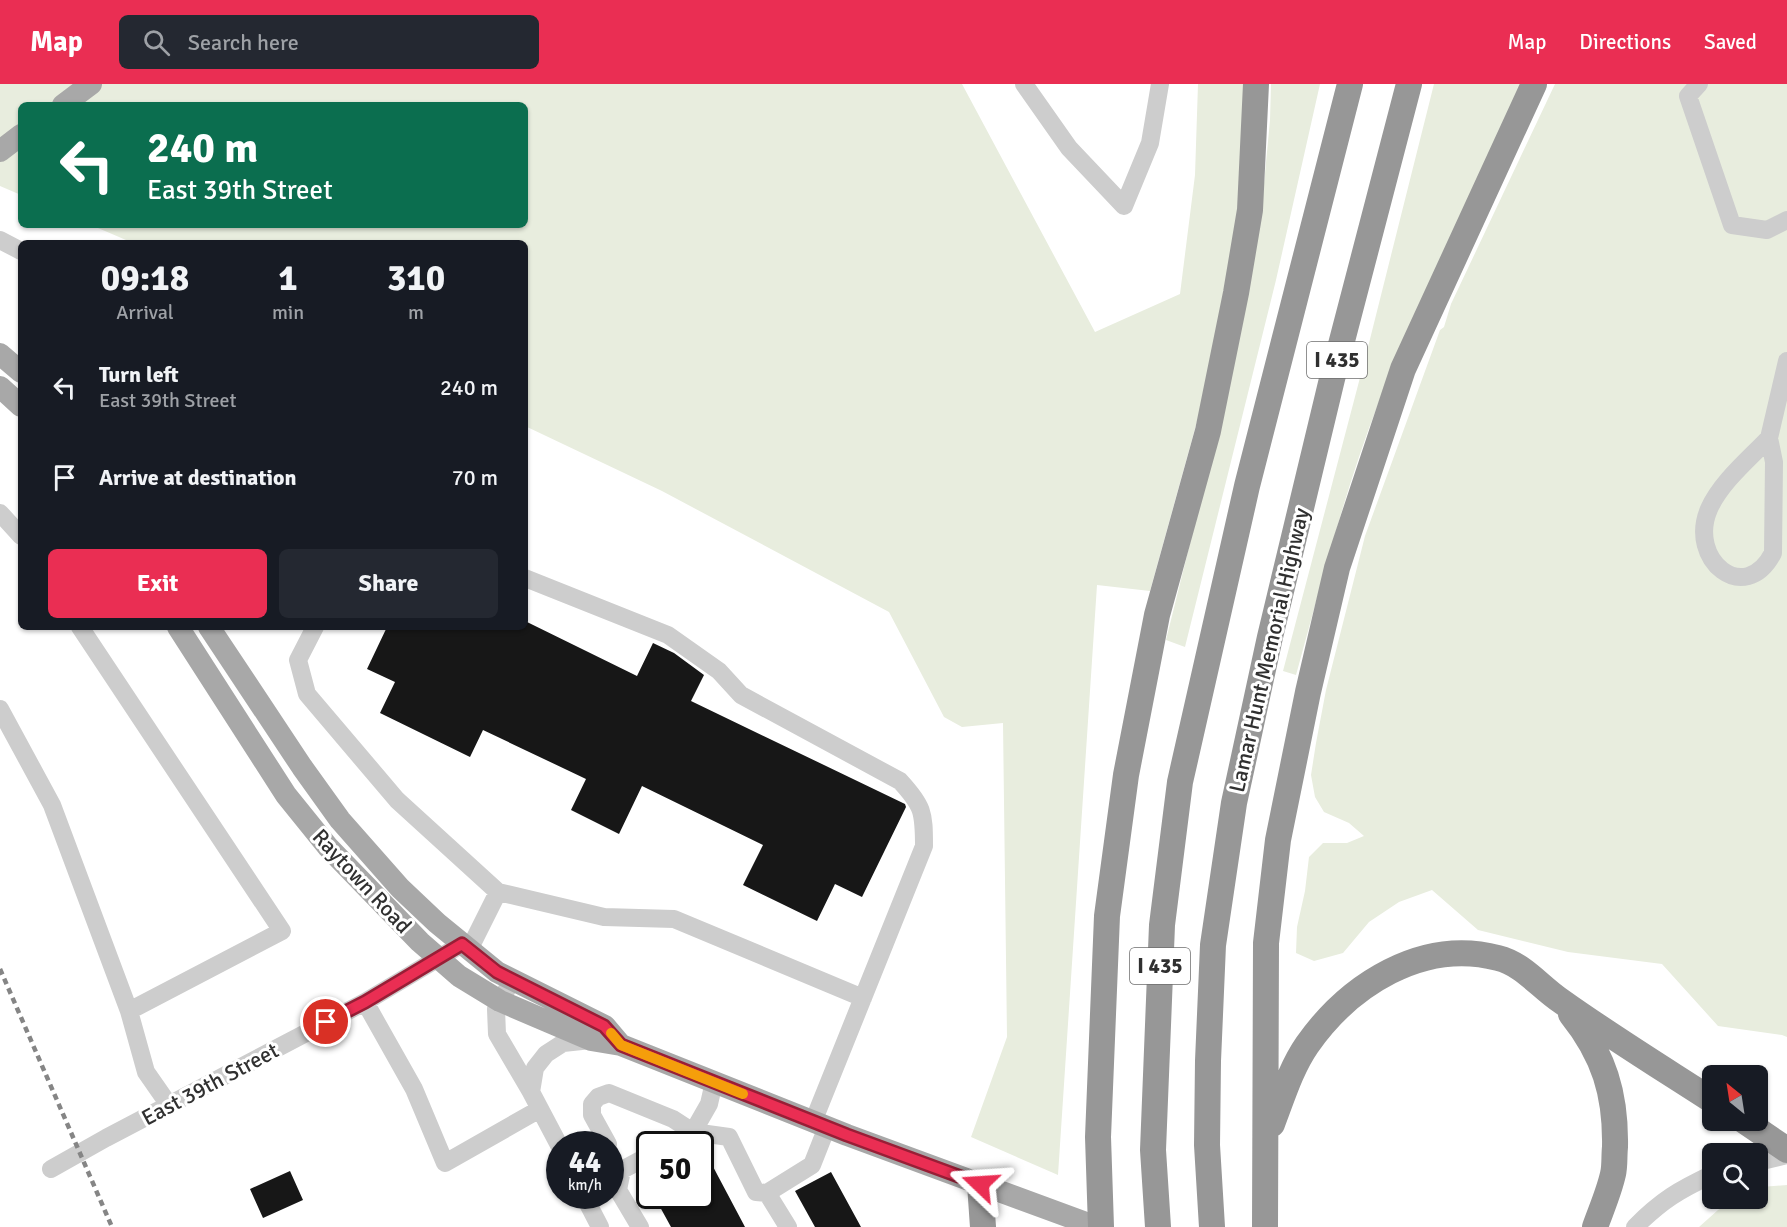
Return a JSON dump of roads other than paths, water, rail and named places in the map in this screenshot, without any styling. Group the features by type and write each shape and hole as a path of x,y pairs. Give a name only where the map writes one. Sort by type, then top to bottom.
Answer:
{"highway":[{"path":"1101,1227 1098,1137 1107,916 1126,775 1157,615 1208,431 1236,293 1250,210 1256,84"},
{"name":"I 435","path":"1158,1227 1153,1150 1162,925 1180,782 1247,486 1350,84"},
{"name":"Lamar Hunt Memorial Highway","path":"1212,1227 1208,1145 1208,1061 1213,945 1234,803 1270,637 1329,390 1408,84"},
{"path":"1265,1219 1266,942 1278,840 1308,692 1337,568 1403,369 1534,84"},
{"path":"1266,1138 1286,1087 1307,1046 1335,1012 1366,984 1394,968 1429,957 1461,953 1499,958 1522,970 1559,1000 1702,1094"},
{"path":"1559,1000 1585,1032 1602,1062 1612,1094 1615,1134 1614,1172 1595,1227"},
{"path":"1759,1131 1787,1150"},
{"path":"980,1184 983,1227"}],"main road":[{"path":"67,102 92,84"},
{"path":"0,151 18,137"},
{"path":"0,354 18,369"},
{"path":"0,387 18,403"},
{"name":"Raytown Road","path":"180,630 286,795 328,847 438,958 477,988 500,1001 591,1040 621,1045 820,1125 1097,1227"},
{"name":"Raytown Road","path":"211,630 340,820 400,888 437,923 497,972 604,1026 621,1045"},
{"path":"226,701 249,688"}],"street":[{"path":"1024,84 1069,148 1124,206 1150,143 1160,84"},
{"path":"1699,84 1688,96 1732,225 1767,230 1787,220"},
{"path":"0,240 18,249"},
{"path":"1769,438 1718,492 1708,511 1704,536 1709,556 1716,567 1725,574 1740,576 1756,572 1767,563 1773,553 1774,462 1769,438 1787,361"},
{"path":"0,513 18,533"},
{"path":"528,579 668,635 719,671 741,695 900,781 915,796 924,815 924,846 863,998 820,1125 812,1165 767,1193 756,1192 729,1137 714,1135"},
{"path":"82,630 282,931 129,1011"},
{"path":"313,630 298,660 307,694 398,800 498,892 604,917 674,919 863,998"},
{"path":"0,709 52,805 129,1011 146,1072 169,1105"},
{"path":"465,947 498,892"},
{"name":"East 39th Street","path":"51,1169 365,1002 438,958 465,947"},
{"path":"512,980 496,1009 497,1034 552,1131"},
{"path":"365,1002 414,1089 445,1163 540,1109"},
{"path":"531,1092 535,1068 546,1054 563,1043 591,1040"},
{"path":"694,1131 709,1104 714,1082"},
{"path":"601,1131 592,1115 592,1104 598,1097 609,1093 673,1119 691,1131"},
{"path":"1768,1160 1787,1155"},
{"path":"1635,1227 1677,1191 1702,1179"},
{"path":"767,1193 788,1227"},
{"path":"624,1200 640,1227"},
{"path":"591,1209 600,1227"}],"railway":[{"path":"0,969 112,1227"}]}
